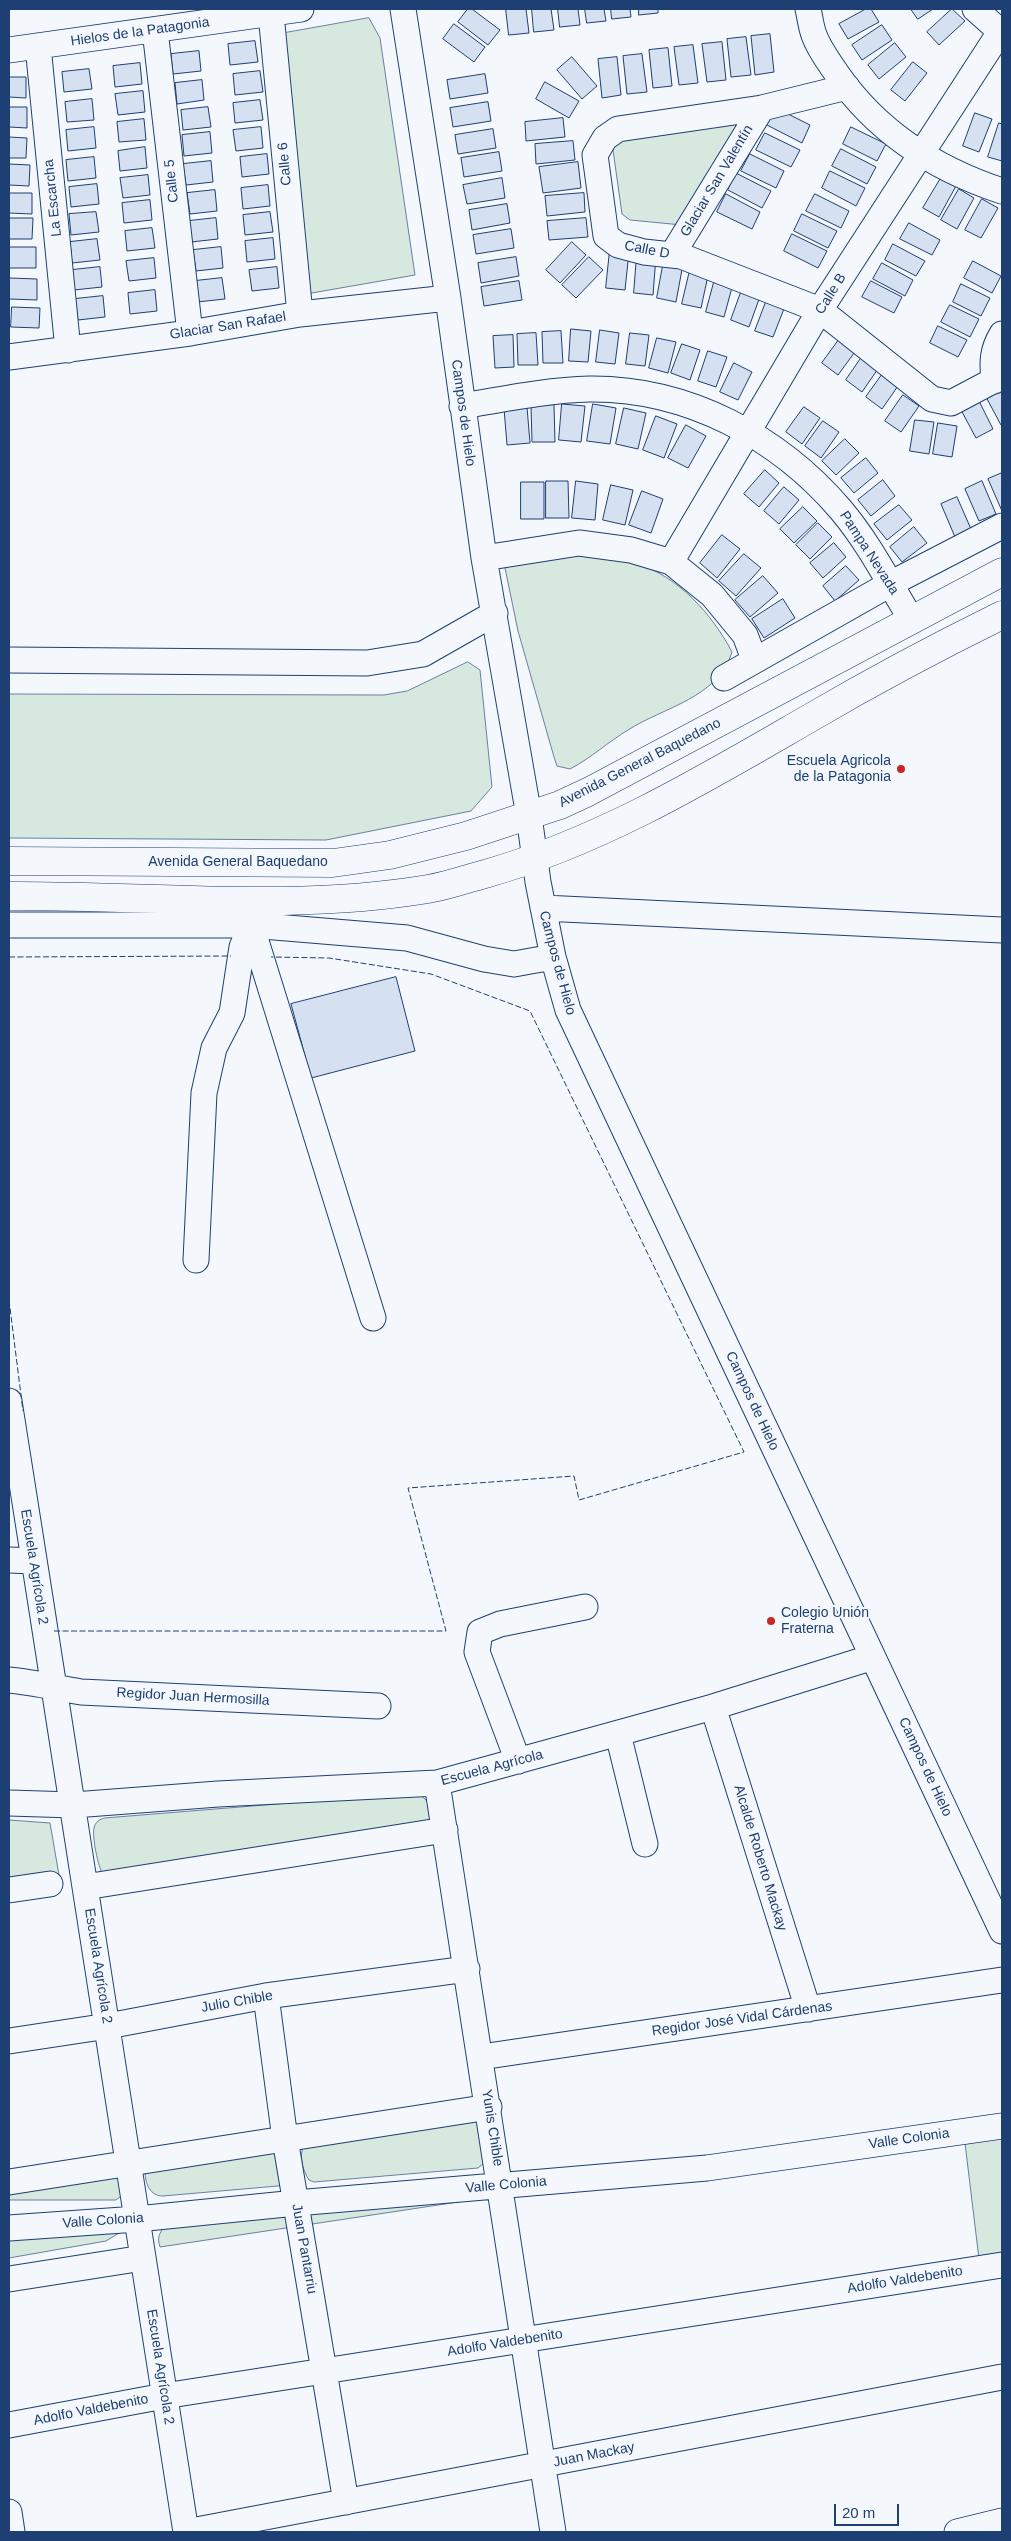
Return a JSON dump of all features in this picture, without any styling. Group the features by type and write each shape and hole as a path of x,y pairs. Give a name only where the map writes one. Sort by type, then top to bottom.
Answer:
{"main road":[{"name":"Avenida General Baquedano","path":"9,861 334,863 390,855 466,836 560,805 588,792 1002,572"},
{"path":"9,896 249,902 327,900 430,889 535,860 616,825 669,798 894,669 1002,615"}],"street":[{"name":"Hielos de la Patagonia","path":"9,50 301,9"},
{"name":"Campos de Hielo","path":"403,9 448,298 484,558 495,613 543,908 553,957 568,1010 1002,1931"},
{"path":"808,9 814,35 847,87 881,124 921,155 954,173 1002,191"},
{"path":"975,9 1001,32"},
{"name":"Calle 6","path":"271,14 300,314"},
{"name":"Calle 5","path":"155,30 190,333"},
{"name":"Calle B","path":"671,562 750,432 820,310 1001,32"},
{"name":"La Escarcha","path":"38,46 68,350"},
{"name":"Calle D","path":"847,87 762,108 618,129 605,138 595,155 606,236 618,245 644,252 681,256 820,310 932,399 951,403 998,379 992,362 995,345 1002,334"},
{"name":"Glaciar San Valentín","path":"672,255 762,108"},
{"name":"Glaciar San Rafael","path":"9,357 190,333 300,314 448,298"},
{"name":"Pampa Nevada","path":"462,406 559,390 624,391 689,405 750,432 782,454 822,489 860,537 911,619"},
{"path":"724,678 754,659 890,584 1002,526"},
{"path":"484,558 579,543 631,550 671,562 712,595 745,635 754,659"},
{"path":"9,660 367,663 423,654 495,613"},
{"path":"543,908 1002,930"},
{"path":"9,925 252,925 407,938 484,959 514,964 553,957"},
{"path":"196,1260 204,1093 214,1048 232,1013 242,947 252,925"},
{"path":"252,925 373,1318"},
{"name":"Escuela Agrícola 2","path":"9,1401 12,1443 34,1561 53,1688 74,1805 85,1887 186,2532"},
{"path":"9,1560 34,1561"},
{"path":"518,1761 477,1652 480,1632 500,1624 585,1607"},
{"name":"Escuela Agrícola","path":"9,1803 74,1805 218,1794 437,1783 713,1707 873,1657"},
{"name":"Regidor Juan Hermosilla","path":"9,1680 32,1682 53,1688 81,1692 378,1706"},
{"name":"Alcalde Roberto Mackay","path":"713,1707 808,2009"},
{"path":"618,1734 645,1844"},
{"name":"Yunis Chible","path":"437,1783 554,2532"},
{"path":"85,1887 445,1830"},
{"path":"9,1890 50,1884"},
{"name":"Julio Chible","path":"9,2041 108,2026 266,1996 467,1969"},
{"name":"Regidor José Vidal Cárdenas","path":"481,2057 1002,1980"},
{"name":"Juan Pantarriu","path":"266,1996 285,2139 346,2502"},
{"path":"9,2182 489,2107"},
{"name":"Valle Colonia","path":"9,2228 137,2219 296,2203 708,2168 1002,2126"},
{"path":"9,2279 143,2258"},
{"name":"Adolfo Valdebenito","path":"9,2425 164,2396 1002,2265"},
{"name":"Juan Mackay","path":"186,2532 1002,2377"},
{"path":"9,2512 12,2532"},
{"path":"957,2532 1002,2521"}],"shaded area":[{"path":"369,18 380,38 415,275 306,294 285,33"},
{"path":"746,117 682,225 630,220 622,214 612,143 614,135"},
{"path":"568,549 636,563 666,577 693,598 715,624 732,652 725,668 702,691 628,730 570,769 557,766 554,757 518,631 504,563"},
{"path":"468,662 480,670 492,787 471,811 326,840 9,838 9,694 384,695 407,691"},
{"path":"415,1793 423,1797 429,1804 430,1817 428,1822 103,1874 96,1852 95,1826 98,1821 105,1818"},
{"path":"9,1820 50,1823 59,1875 9,1883"},
{"path":"477,2116 484,2163 478,2168 314,2182 309,2180 303,2168 301,2155 303,2147"},
{"path":"1002,2137 1002,2256 979,2259 965,2143"},
{"path":"273,2144 289,2185 163,2196 152,2192 147,2185 145,2171"},
{"path":"120,2176 121,2196 116,2200 9,2200 9,2190"},
{"path":"478,2199 160,2247 159,2241 160,2233 165,2226"},
{"path":"9,2227 119,2231 119,2233 106,2241 9,2258"}],"building":[{"path":"468,9 472,9 500,30 488,45 458,22"},
{"path":"506,9 526,9 529,33 509,35"},
{"path":"532,9 551,9 554,30 534,32"},
{"path":"558,9 578,9 580,25 560,27"},
{"path":"585,9 604,9 606,21 587,23"},
{"path":"611,9 630,9 631,17 612,19"},
{"path":"639,9 658,9 658,13 639,15"},
{"path":"866,9 871,9 879,22 848,39 839,24"},
{"path":"911,9 933,9 918,19"},
{"path":"952,9 965,21 939,45 927,32"},
{"path":"454,24 485,47 474,62 443,39"},
{"path":"882,25 892,40 862,60 852,45"},
{"path":"770,34 774,72 755,75 751,36"},
{"path":"746,37 751,75 731,77 727,39"},
{"path":"255,41 258,62 230,65 228,44"},
{"path":"722,42 726,80 707,82 702,44"},
{"path":"895,43 906,57 879,79 868,65"},
{"path":"693,45 698,83 679,85 674,47"},
{"path":"668,48 672,86 653,88 649,50"},
{"path":"199,51 201,71 173,74 171,54"},
{"path":"642,54 647,92 627,94 623,56"},
{"path":"572,57 597,86 582,99 557,70"},
{"path":"617,57 621,95 602,98 598,59"},
{"path":"913,62 927,73 905,101 891,90"},
{"path":"140,63 142,84 115,87 113,66"},
{"path":"89,69 92,89 64,92 62,72"},
{"path":"260,71 263,92 235,95 233,74"},
{"path":"485,74 488,93 450,99 447,80"},
{"path":"9,77 26,77 26,98 9,97"},
{"path":"202,80 204,100 177,104 175,83"},
{"path":"545,82 579,101 569,118 536,99"},
{"path":"143,91 145,112 118,115 115,94"},
{"path":"92,99 94,120 67,122 65,102"},
{"path":"260,100 263,120 235,123 233,103"},
{"path":"488,102 491,121 453,127 450,108"},
{"path":"9,107 27,107 27,128 9,127"},
{"path":"208,107 211,127 183,130 181,110"},
{"path":"776,108 810,125 802,143 767,125"},
{"path":"975,113 992,119 979,152 963,146"},
{"path":"563,118 565,137 526,141 525,122"},
{"path":"144,119 146,140 119,142 117,122"},
{"path":"999,123 1002,124 1002,161 988,157"},
{"path":"94,127 96,148 68,151 66,130"},
{"path":"261,127 263,148 236,151 233,130"},
{"path":"851,127 886,144 877,161 843,144"},
{"path":"493,129 496,148 458,154 455,135"},
{"path":"210,132 212,153 184,156 182,135"},
{"path":"765,133 800,150 791,167 756,150"},
{"path":"9,137 27,138 26,158 9,158"},
{"path":"573,141 575,160 536,164 535,144"},
{"path":"145,147 147,168 120,171 118,151"},
{"path":"841,149 876,167 867,184 832,166"},
{"path":"499,152 502,171 464,177 461,158"},
{"path":"267,154 269,174 242,177 240,157"},
{"path":"750,154 784,171 776,188 741,171"},
{"path":"94,157 96,178 68,181 66,160"},
{"path":"211,161 213,182 186,185 183,164"},
{"path":"578,162 581,188 543,193 539,167"},
{"path":"9,164 30,165 29,186 9,185"},
{"path":"830,171 865,188 856,206 822,188"},
{"path":"736,173 771,191 762,208 728,190"},
{"path":"148,175 150,195 123,198 120,178"},
{"path":"502,178 505,198 467,204 463,185"},
{"path":"941,178 956,186 939,217 923,208"},
{"path":"97,184 99,204 71,207 69,187"},
{"path":"268,185 270,206 243,209 241,188"},
{"path":"959,189 974,198 957,229 941,220"},
{"path":"215,190 217,211 190,214 187,193"},
{"path":"9,193 32,193 32,214 9,213"},
{"path":"584,193 585,212 547,216 545,196"},
{"path":"726,194 760,212 752,229 717,212"},
{"path":"815,194 849,211 841,228 806,211"},
{"path":"982,199 998,208 981,238 965,230"},
{"path":"150,200 152,220 124,223 122,203"},
{"path":"507,204 510,223 472,230 469,210"},
{"path":"96,212 99,232 71,235 69,214"},
{"path":"270,212 273,232 245,235 243,215"},
{"path":"802,214 837,231 828,248 794,231"},
{"path":"9,218 33,218 32,239 9,239"},
{"path":"216,218 218,239 191,242 189,221"},
{"path":"586,218 588,237 549,240 547,221"},
{"path":"909,223 940,240 932,255 900,239"},
{"path":"152,228 155,248 127,251 125,231"},
{"path":"511,229 514,248 476,254 473,235"},
{"path":"792,234 827,251 818,268 784,251"},
{"path":"273,238 275,259 247,262 245,241"},
{"path":"97,239 100,260 72,263 70,242"},
{"path":"572,242 586,255 560,283 546,270"},
{"path":"893,244 925,261 916,276 885,260"},
{"path":"9,247 36,247 36,268 9,268"},
{"path":"221,247 223,268 196,271 193,250"},
{"path":"610,250 629,252 625,290 606,288"},
{"path":"637,255 656,256 653,295 634,293"},
{"path":"516,257 519,276 481,283 478,263"},
{"path":"589,257 603,270 576,298 562,285"},
{"path":"154,258 156,278 129,281 126,261"},
{"path":"664,260 683,264 676,302 657,298"},
{"path":"973,261 1001,276 992,293 964,278"},
{"path":"882,263 913,280 905,296 873,279"},
{"path":"691,266 709,271 701,308 682,304"},
{"path":"100,267 102,287 74,290 72,270"},
{"path":"277,267 279,288 252,291 249,270"},
{"path":"716,275 734,280 724,317 706,312"},
{"path":"10,278 37,279 37,300 9,299"},
{"path":"222,278 225,299 197,302 195,281"},
{"path":"519,281 522,300 484,306 481,287"},
{"path":"871,281 902,297 894,313 862,297"},
{"path":"744,284 762,291 749,327 731,320"},
{"path":"961,284 990,298 981,316 953,302"},
{"path":"155,290 157,311 130,314 128,293"},
{"path":"769,294 787,301 773,337 755,331"},
{"path":"103,296 105,317 78,320 75,299"},
{"path":"950,305 979,319 970,337 941,322"},
{"path":"12,307 40,308 39,328 11,327"},
{"path":"938,326 967,340 958,357 930,343"},
{"path":"571,329 591,331 588,362 569,361"},
{"path":"600,330 619,333 615,364 596,362"},
{"path":"561,331 563,363 543,363 542,332"},
{"path":"536,333 538,365 518,365 517,334"},
{"path":"630,333 649,335 645,366 626,364"},
{"path":"513,335 514,367 495,368 493,336"},
{"path":"841,337 857,349 838,375 822,363"},
{"path":"657,338 676,342 668,373 649,368"},
{"path":"682,344 700,350 690,380 671,373"},
{"path":"708,351 727,357 716,387 698,381"},
{"path":"864,354 880,366 862,392 846,380"},
{"path":"734,363 752,372 738,400 720,392"},
{"path":"884,372 900,383 882,409 866,397"},
{"path":"1002,389 1002,424 1001,425 986,397"},
{"path":"903,395 919,406 901,432 885,421"},
{"path":"979,401 993,429 976,438 961,410"},
{"path":"562,404 585,406 581,442 559,440"},
{"path":"593,404 616,408 610,444 587,441"},
{"path":"554,405 555,442 532,442 531,406"},
{"path":"527,407 530,443 507,445 504,408"},
{"path":"804,407 820,418 802,444 786,432"},
{"path":"624,408 646,413 638,449 616,444"},
{"path":"656,416 677,424 664,458 643,450"},
{"path":"915,420 934,422 929,454 910,451"},
{"path":"823,421 839,432 821,458 805,446"},
{"path":"938,423 957,426 952,457 933,454"},
{"path":"686,425 706,436 688,468 668,458"},
{"path":"845,439 859,453 836,475 822,461"},
{"path":"866,458 878,473 854,493 841,478"},
{"path":"765,470 779,483 759,507 744,494"},
{"path":"1002,473 1002,511 988,479"},
{"path":"883,480 895,496 871,516 858,500"},
{"path":"546,481 568,481 569,518 546,518"},
{"path":"576,481 598,484 595,520 572,518"},
{"path":"982,481 996,514 979,521 965,489"},
{"path":"521,482 544,482 544,519 521,519"},
{"path":"611,485 633,490 625,525 603,520"},
{"path":"784,487 799,500 779,524 764,511"},
{"path":"642,491 663,499 651,533 629,525"},
{"path":"957,497 971,529 955,537 941,504"},
{"path":"899,505 912,520 887,540 874,524"},
{"path":"803,507 817,521 794,543 780,529"},
{"path":"818,523 832,537 810,559 796,545"},
{"path":"914,527 927,543 902,562 890,547"},
{"path":"722,535 740,549 717,578 700,563"},
{"path":"834,543 846,557 823,578 810,563"},
{"path":"744,554 761,568 736,596 719,581"},
{"path":"846,566 859,580 835,601 823,586"},
{"path":"763,576 778,593 750,617 735,600"},
{"path":"783,599 795,618 764,638 752,619"},
{"path":"396,977 415,1051 311,1078 291,1004"}],"fence":[{"path":"9,957 231,956"},
{"path":"54,1631 446,1631 408,1488 574,1476 579,1500 744,1452 530,1011 431,974 329,958 271,957"},
{"path":"9,1300 23,1411"}],"place":[{"name":"Escuela Agricola de la Patagonia","path":"901,769"},
{"name":"Colegio Unión Fraterna","path":"771,1621"}]}
